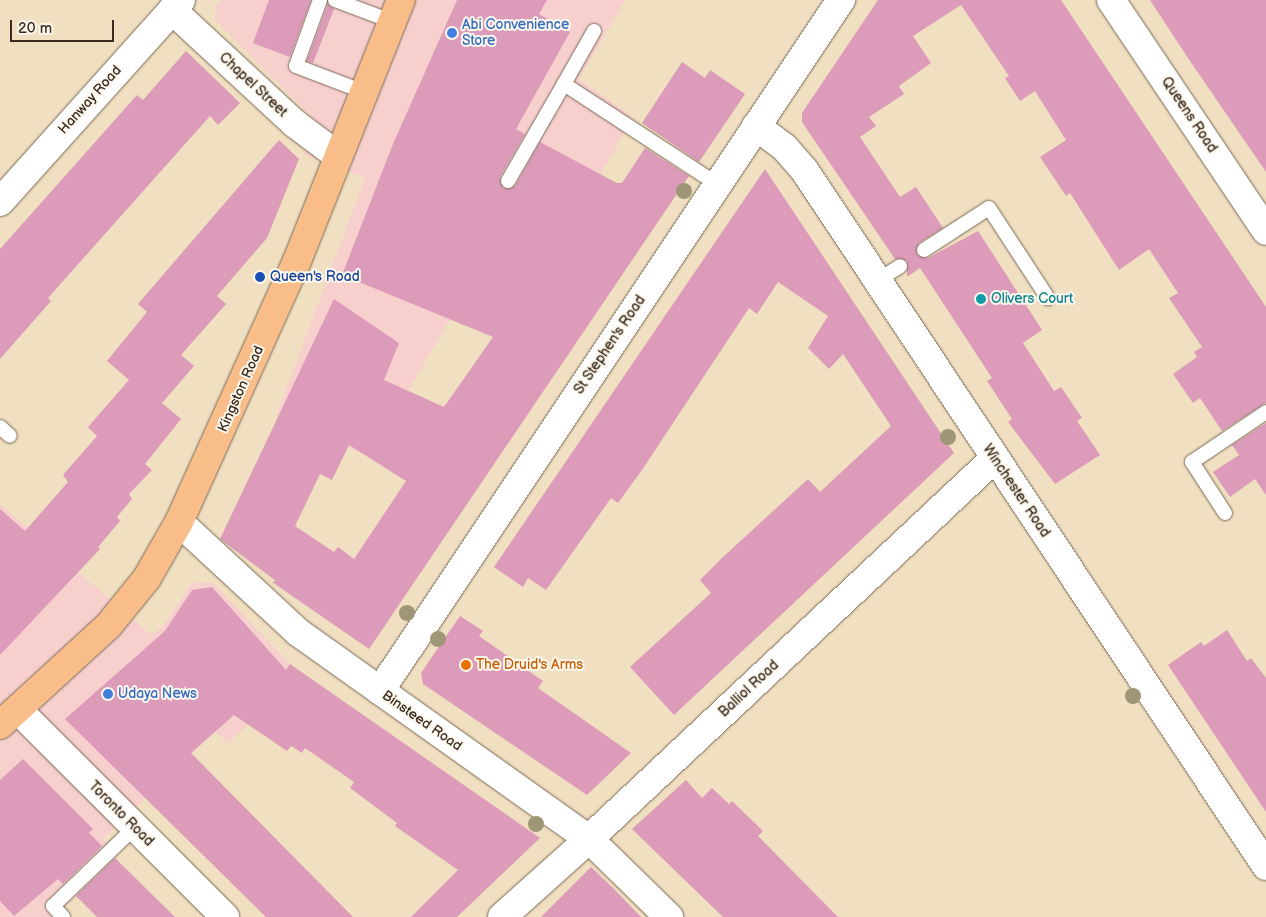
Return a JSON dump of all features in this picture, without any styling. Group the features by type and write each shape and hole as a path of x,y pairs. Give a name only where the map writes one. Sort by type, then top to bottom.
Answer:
{"main road":[{"name":"Kingston Road","path":"9,718 109,625 147,578 179,522 297,261 396,11"}],"street":[{"name":"St Stephen's Road","path":"380,691 841,0"},
{"name":"Queens Road","path":"1111,0 1266,231"},
{"name":"Chapel Street","path":"177,5 294,123 338,156"},
{"name":"Hanway Road","path":"0,202 177,5"},
{"name":"Winchester Road","path":"756,126 785,148 889,273 994,459 1266,866"},
{"name":"Balliol Road","path":"502,917 589,839 994,459"},
{"name":"Binsteed Road","path":"179,522 299,633 589,839 669,917"},
{"name":"Toronto Road","path":"9,718 135,827 225,917"}],"lane":[{"path":"320,0 296,66 364,92"},
{"path":"335,0 396,11"},
{"path":"508,182 594,31"},
{"path":"564,84 717,184"},
{"path":"924,250 989,208 1048,298"},
{"path":"1225,513 1192,462 1266,412"},
{"path":"64,917 53,906 135,827"}],"shaded area":[{"path":"222,0 625,0 579,79 633,117 562,242 618,281 583,333 483,263 369,457 276,416 365,178 304,155 315,120 215,20 216,6"},
{"path":"0,504 151,635 162,627 192,583 213,582 290,664 248,725 228,743 215,732 103,839 118,855 54,917 0,917"}],"building":[{"path":"269,0 311,0 290,57 253,43"},
{"path":"457,0 547,0 539,14 570,32 516,129 525,134 500,177 503,188 515,186 540,142 617,183 622,183 645,148 689,176 369,649 272,582 276,581 220,539 334,299 399,343 384,380 444,407 493,337 342,275 393,144","holes":["349,445 406,481 354,559 338,547 334,552 295,526 320,474 332,480"]},
{"path":"878,0 1061,0 1266,307 1266,403 1222,431 1200,398 1193,403 1173,374 1197,357 1194,352 1202,347 1169,298 1178,293 1149,249 1119,270 1070,193 1066,196 1040,157 1066,140 1035,91 1020,101 1005,78 1009,76 961,5 913,36 931,63 899,86 904,94 869,117 876,126 860,137 900,197 916,187 943,228 919,243 917,255 928,258 978,231 1042,330 1023,343 1054,391 1061,387 1082,418 1077,421 1100,455 1055,484 1008,422 1012,419 987,381 992,378 920,268 907,277 907,261 895,259 802,122 802,113"},
{"path":"1150,0 1266,0 1266,172 1188,58"},
{"path":"328,4 334,9 313,63 307,61"},
{"path":"186,51 240,103 218,125 210,116 48,298 51,301 0,359 0,249 137,95 143,100"},
{"path":"682,62 705,78 710,70 745,94 699,162 642,123"},
{"path":"279,140 299,159 267,238 217,296 226,304 181,355 194,366 162,403 181,419 145,464 152,470 129,494 132,499 117,517 120,521 98,547 100,549 0,655 0,509 25,531 68,482 63,475 97,436 88,427 129,380 107,361 147,312 138,304"},
{"path":"765,169 954,453 674,715 630,667 711,593 700,580 723,557 808,479 820,492 891,426 843,354 829,369 808,348 828,316 778,282 757,314 749,308 642,470 618,503 611,498 546,590 528,578 523,587 494,567"},
{"path":"1266,423 1266,495 1255,479 1230,497 1213,472 1239,455 1232,445"},
{"path":"212,587 286,670 290,664 540,838 457,917 411,917 458,870 395,826 397,823 350,788 354,782 305,748 302,753 291,746 287,751 234,715 191,753 353,917 266,917 65,719 165,631 192,590"},
{"path":"460,616 483,631 479,636 543,681 538,688 631,753 587,795 423,684 421,673"},
{"path":"1227,630 1247,661 1251,658 1266,678 1266,812 1168,665 1201,642 1204,646"},
{"path":"23,759 93,829 89,833 102,846 63,884 58,879 14,916 0,901 0,780"},
{"path":"686,780 702,798 712,788 729,804 732,801 763,831 758,836 838,917 723,917 632,829"},
{"path":"115,858 175,917 97,917 76,896"},
{"path":"591,867 641,917 541,917"}],"place":[{"name":"Abi Convenience Store","path":"452,33"},
{"name":"Queen's Road","path":"260,277"},
{"name":"Olivers Court","path":"981,299"},
{"name":"The Druid's Arms","path":"466,665"},
{"name":"Udaya News","path":"108,694"}]}
